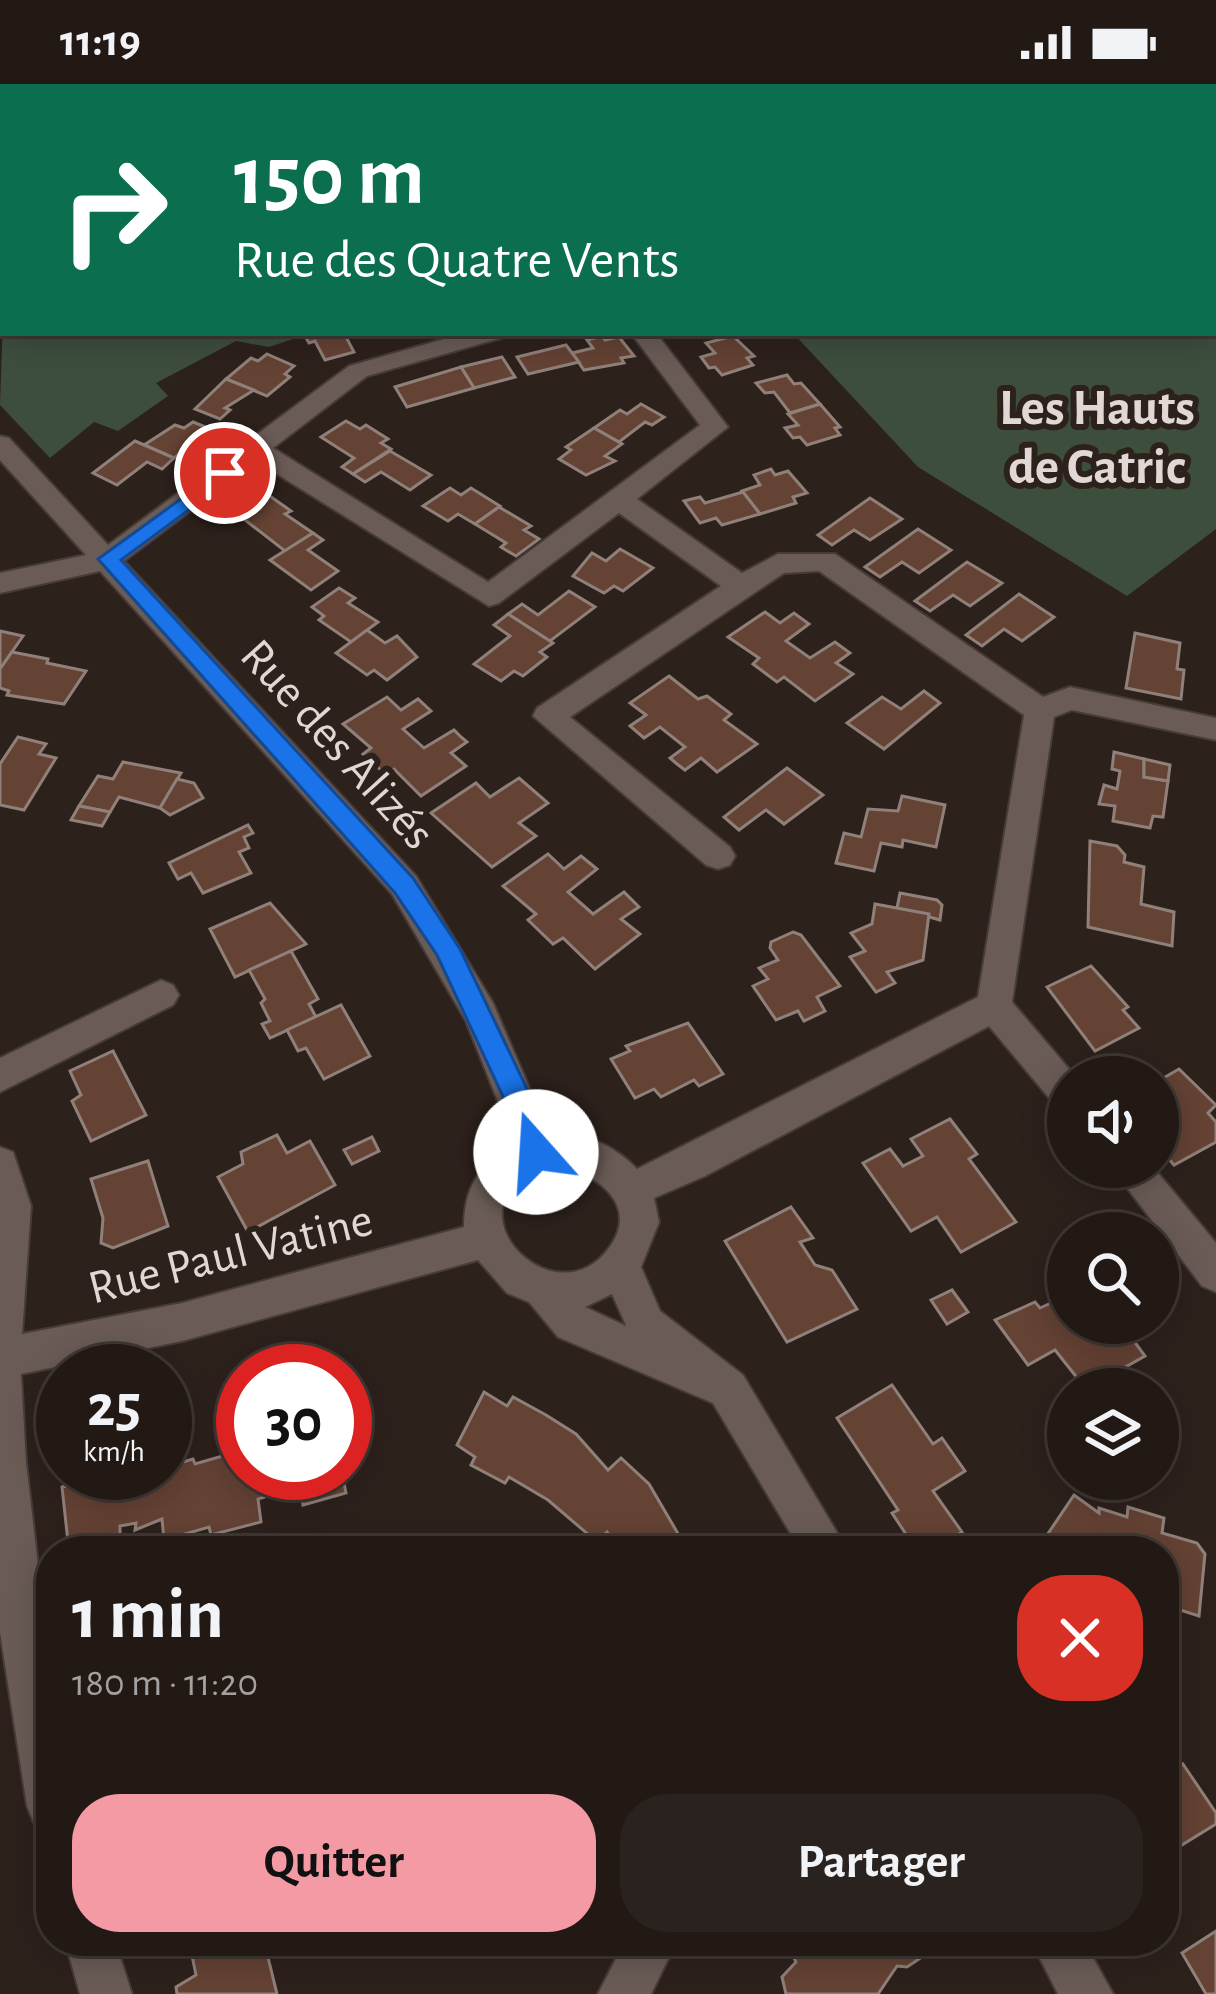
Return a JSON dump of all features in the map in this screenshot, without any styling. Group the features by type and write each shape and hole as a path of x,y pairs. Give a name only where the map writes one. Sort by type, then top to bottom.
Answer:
{"street":[{"path":"0,583 35,579 108,559 358,371 475,336"},
{"path":"257,449 489,596 715,427 645,336"},
{"name":"Rue des Alizés","path":"0,444 404,886 447,949 528,1120 536,1152"},
{"path":"618,499 741,586"},
{"path":"718,856 548,716 778,564 825,561 1040,711"},
{"path":"1040,711 1070,698 1216,729"},
{"path":"1040,711 994,1006 1047,1069"},
{"path":"0,1076 161,995"},
{"path":"632,1189 692,1164 994,1006"},
{"path":"544,1290 572,1290 599,1281 620,1265 638,1228 632,1189 602,1158 558,1148 536,1152 498,1177 486,1196 485,1240 507,1272 544,1290 572,1322 728,1389"},
{"path":"0,1164 13,1206 0,1358 36,1644"},
{"path":"1150,1188 1209,1250"},
{"name":"Rue Paul Vatine","path":"0,1358 182,1322 485,1240"},
{"path":"620,1265 646,1325 728,1389 817,1536"},
{"path":"95,1956 106,1994"},
{"path":"624,1994 644,1956"},
{"path":"1065,1956 1087,1994"}],"green space":[{"path":"2,336 296,338 269,347 236,341 156,383 168,396 118,431 94,422 50,458 0,405"},
{"path":"796,336 1216,336 1216,529 1127,596 918,467"}],"building":[{"path":"305,336 346,336 354,352 325,360 315,341 309,343"},
{"path":"602,336 605,340 619,337 634,356 621,358 624,363 584,370 572,353 593,348 587,340"},
{"path":"733,336 754,356 747,358 753,365 722,375 701,357 715,353 706,343"},
{"path":"566,345 579,362 528,374 517,357"},
{"path":"267,354 294,366 285,374 290,377 267,396 226,379 251,358 258,361"},
{"path":"502,357 515,377 474,388 461,367"},
{"path":"461,367 474,388 407,407 395,387"},
{"path":"787,375 820,404 790,413 774,392 765,393 756,383"},
{"path":"226,379 254,390 225,408 230,410 220,419 195,409"},
{"path":"641,404 664,417 652,425 645,422 619,442 594,428 620,410 627,414"},
{"path":"820,404 840,427 835,428 840,435 807,445 800,437 793,438 785,428 798,425 788,414"},
{"path":"346,421 360,429 366,425 388,439 381,443 391,449 353,474 342,467 354,458 321,437"},
{"path":"193,422 218,432 207,442 199,439 174,458 144,445 175,425 184,428"},
{"path":"594,428 622,444 605,456 615,461 586,475 559,459 571,450 566,447"},
{"path":"135,441 174,458 162,469 147,462 117,485 93,473"},
{"path":"390,451 431,475 410,490 381,472 365,482 353,474"},
{"path":"771,469 775,475 788,471 807,493 793,497 796,503 760,514 742,491 760,485 754,475"},
{"path":"450,488 461,495 471,488 500,506 475,524 458,514 448,521 423,506"},
{"path":"743,492 760,514 722,525 716,518 700,523 684,501 700,497 705,503"},
{"path":"267,494 291,511 285,514 313,533 285,551 236,513"},
{"path":"870,498 902,519 870,540 854,530 832,545 818,535"},
{"path":"499,507 531,526 524,530 539,539 516,556 501,547 506,543 475,524"},
{"path":"918,529 951,550 919,573 902,562 880,577 865,567"},
{"path":"313,533 323,540 308,550 338,571 311,590 270,560"},
{"path":"620,549 653,568 623,591 614,586 604,593 573,576 592,553 606,561"},
{"path":"967,562 1002,583 970,606 953,595 930,611 915,601"},
{"path":"339,588 355,598 348,603 378,622 351,642 319,620 324,616 312,607"},
{"path":"569,591 595,607 550,641 508,614 522,604 538,615"},
{"path":"1019,594 1054,617 1022,641 1004,629 982,646 966,635"},
{"path":"765,612 780,623 794,613 809,624 786,641 810,658 835,642 850,653 836,663 853,674 815,701 784,677 777,682 753,664 759,658 728,637"},
{"path":"508,614 553,643 540,652 547,657 523,676 514,671 501,681 474,664 510,636 494,625"},
{"path":"367,630 385,643 397,636 417,657 387,680 374,670 367,675 336,653"},
{"path":"0,631 23,636 0,669"},
{"path":"1135,633 1180,643 1181,699 1126,688"},
{"path":"12,652 86,671 64,704 7,695 9,691 0,688 0,669"},
{"path":"669,676 698,699 707,696 731,714 724,720 757,744 717,772 701,758 685,770 677,764 670,758 685,747 660,727 644,738 630,726 646,715 630,703"},
{"path":"924,691 940,703 884,749 847,723 882,697 901,709"},
{"path":"387,697 401,710 418,699 431,711 403,729 424,748 454,730 467,742 451,753 466,766 421,796 394,769 385,774 363,754 371,748 343,724"},
{"path":"18,737 46,744 39,754 56,758 24,810 0,805 0,764"},
{"path":"1114,752 1144,759 1144,777 1168,781 1163,817 1153,816 1150,828 1113,821 1115,806 1099,804 1104,785 1117,789 1120,771 1112,769"},
{"path":"1144,759 1170,765 1168,781 1144,777"},
{"path":"123,762 181,773 160,808 119,797 110,812 79,806 98,776 113,779"},
{"path":"787,768 823,795 784,824 766,810 739,830 724,817"},
{"path":"519,778 548,803 519,823 536,836 492,867 431,813 476,783 490,797"},
{"path":"177,779 194,783 203,798 170,815 160,808"},
{"path":"902,796 945,805 936,847 903,840 902,847 881,843 874,871 836,863 844,833 861,837 868,809 898,811"},
{"path":"79,806 110,812 102,826 71,820"},
{"path":"248,825 253,833 244,837 249,848 239,852 251,873 203,893 191,873 178,879 169,863"},
{"path":"1090,841 1117,846 1125,855 1124,862 1144,867 1141,904 1174,912 1172,946 1088,927"},
{"path":"548,854 564,869 581,856 597,869 568,892 593,914 624,892 639,907 621,919 640,934 595,969 563,938 553,944 528,920 536,914 503,886"},
{"path":"900,893 937,900 942,905 940,920 897,908"},
{"path":"270,903 306,944 235,977 210,929"},
{"path":"875,904 929,914 923,960 887,972 895,983 876,992 850,957 865,951 851,933 872,924"},
{"path":"793,932 801,935 840,986 817,997 825,1011 804,1021 798,1011 776,1020 753,986 768,979 759,968 778,960 771,942"},
{"path":"291,951 318,999 309,1004 316,1017 270,1038 262,1024 270,1021 261,1003 265,999 249,970"},
{"path":"1091,966 1128,1007 1123,1010 1139,1028 1095,1051 1047,987"},
{"path":"341,1005 370,1056 324,1079 306,1048 298,1051 287,1030"},
{"path":"688,1023 723,1074 699,1086 694,1080 661,1097 654,1089 635,1098 611,1059 630,1051 626,1046"},
{"path":"113,1051 146,1115 91,1141 72,1101 81,1095 70,1071"},
{"path":"1179,1069 1216,1105 1208,1113 1216,1122 1216,1142 1179,1162"},
{"path":"950,1119 977,1154 969,1159 1016,1222 961,1252 937,1217 911,1231 863,1163 890,1149 903,1166 923,1156 911,1139"},
{"path":"277,1135 287,1153 310,1141 335,1185 248,1232 218,1177 243,1164 241,1152"},
{"path":"372,1137 379,1151 352,1164 344,1150"},
{"path":"148,1161 168,1226 113,1248 101,1243 103,1218 91,1179"},
{"path":"791,1207 813,1238 800,1242 815,1265 832,1270 857,1309 787,1342 725,1241"},
{"path":"952,1290 968,1312 947,1324 931,1300"},
{"path":"1035,1302 1040,1308 1047,1305 1047,1344 1136,1344 1145,1356 1124,1368 1069,1368 1055,1350 1028,1365 995,1320"},
{"path":"892,1385 933,1444 942,1438 965,1471 933,1491 962,1532 907,1536 892,1513 898,1510 837,1418"},
{"path":"484,1392 507,1406 513,1397 576,1434 608,1470 621,1458 649,1484 679,1536 610,1536 607,1532 590,1536 548,1500 509,1477 505,1483 471,1465 475,1457 457,1445"},
{"path":"216,1458 216,1500 258,1500 261,1522 211,1535 209,1527 164,1536 162,1519 135,1530 136,1523 120,1526 120,1536 67,1536 63,1500 192,1500 193,1459 195,1464"},
{"path":"1071,1500 1081,1500 1099,1513 1099,1508 1127,1517 1128,1507 1164,1518 1162,1533 1172,1536 1046,1536"},
{"path":"1179,1538 1197,1543 1205,1554 1199,1616 1179,1610"},
{"path":"1183,1764 1216,1813 1216,1824 1179,1847 1179,1766"},
{"path":"1216,1931 1216,1994 1206,1994 1182,1953"},
{"path":"192,1956 268,1956 277,1994 177,1994 176,1987 196,1975"},
{"path":"793,1956 924,1956 907,1967 897,1966 878,1994 786,1994 782,1977 796,1962"}],"district":[{"name":"Les Hauts de Catric","path":"1097,435"}],"route":[{"path":"225,473 108,559 404,886 447,949 528,1120 536,1152"}]}
